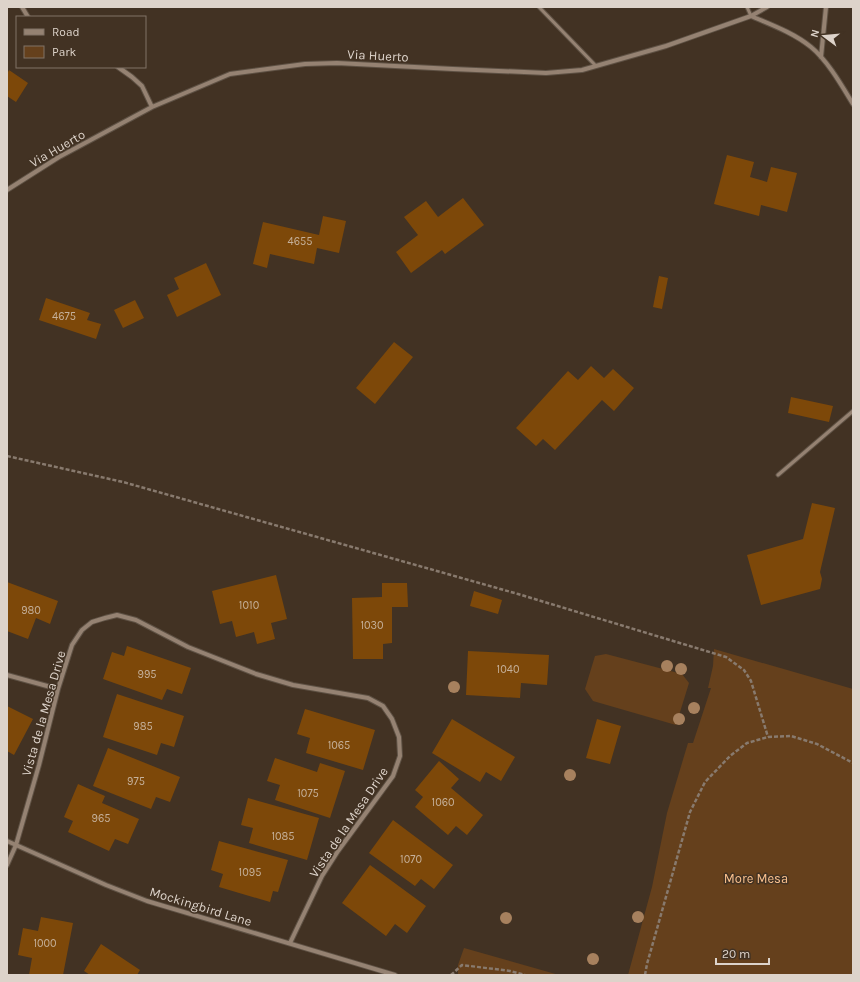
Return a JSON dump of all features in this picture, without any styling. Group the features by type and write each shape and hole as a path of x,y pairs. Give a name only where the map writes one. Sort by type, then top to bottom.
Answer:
{"street":[{"path":"22,7 27,16"},
{"name":"Via Huerto","path":"7,190 59,157 152,106 230,74 305,64 337,62 453,70 546,73 582,70 666,46 751,16 767,7"},
{"path":"821,57 826,7"},
{"path":"751,16 789,33 812,47 832,71 853,104"},
{"path":"119,68 142,86 152,106"},
{"name":"Vista de la Mesa Drive","path":"7,865 16,845 39,766 58,689 72,645 82,630 92,622 117,615 136,620 188,647 256,674 293,685 368,698 383,706 392,719 399,737 400,756 393,776 338,851 322,876 290,943"},
{"path":"7,675 58,689"},
{"name":"Mockingbird Lane","path":"7,841 106,885 148,901 395,975"}],"lane":[{"path":"539,7 596,66"},
{"path":"747,7 751,16"},
{"path":"778,475 853,411"}],"path":[{"path":"7,456 130,484 518,594 726,657 744,670 751,681 768,737"},
{"path":"645,975 690,812 705,782 730,756 748,743 768,737 790,736 817,744 853,763"},
{"path":"451,975 462,964 510,971 525,975"}],"green space":[{"name":"More Mesa","path":"714,649 853,689 853,975 628,975 652,887 667,813 688,743 693,743 711,688 708,688 713,666"},
{"path":"606,654 682,674 689,683 676,725 593,701 585,689 595,656"},
{"path":"464,948 559,975 458,975 458,965"}],"building":[{"path":"9,70 28,83 16,102 7,96 7,74"},
{"path":"727,155 754,162 750,177 767,182 771,167 797,173 787,212 761,205 759,216 714,204"},
{"path":"463,198 484,225 445,254 442,250 411,273 396,252 418,235 404,217 426,201 438,217"},
{"path":"323,216 346,221 339,253 317,248 314,264 270,254 267,268 253,264 263,222 319,235"},
{"path":"206,263 221,295 177,317 167,295 179,289 174,278"},
{"path":"659,276 668,278 662,309 653,307"},
{"path":"46,298 90,313 87,320 101,324 96,339 39,320"},
{"path":"135,300 144,318 123,328 114,310"},
{"path":"394,342 413,357 375,404 356,388"},
{"path":"591,366 604,378 613,369 634,388 614,411 602,400 555,450 543,439 536,446 516,428 568,371 578,380"},
{"path":"791,397 833,406 829,422 788,413"},
{"path":"812,503 835,508 820,572 822,579 820,589 761,605 747,555 803,539"},
{"path":"276,575 287,619 271,623 275,639 257,644 254,632 236,637 232,621 220,624 212,591"},
{"path":"7,582 58,601 50,624 36,618 28,639 7,631"},
{"path":"382,583 407,583 408,607 392,607 392,643 383,644 383,659 353,659 352,598 382,597"},
{"path":"474,591 502,600 498,614 470,606"},
{"path":"127,646 191,668 182,694 167,689 162,700 103,679 112,652 124,656"},
{"path":"468,651 549,655 547,685 521,683 520,698 466,695"},
{"path":"117,694 184,716 174,747 161,743 157,755 103,737"},
{"path":"7,706 33,719 14,755 7,751"},
{"path":"305,709 375,730 363,770 306,753 310,738 297,734"},
{"path":"452,719 515,757 501,781 486,772 480,782 432,753"},
{"path":"597,719 621,726 610,764 586,758"},
{"path":"108,748 180,777 170,802 156,797 151,809 93,786"},
{"path":"275,758 317,772 320,763 345,771 330,818 275,800 280,785 267,781"},
{"path":"439,761 459,779 451,788 483,815 467,835 456,826 448,835 415,807 423,797 415,790"},
{"path":"78,784 105,796 102,803 139,819 128,844 115,839 109,851 68,832 73,821 64,817"},
{"path":"248,798 319,818 307,860 249,843 253,828 241,825"},
{"path":"393,820 453,865 434,889 421,879 415,886 369,853"},
{"path":"219,841 288,860 278,892 273,891 270,902 219,887 223,874 211,870"},
{"path":"370,865 426,906 407,933 395,924 386,936 342,903"},
{"path":"41,917 73,923 63,975 29,975 32,958 18,955 23,928 38,931"},
{"path":"101,944 140,970 137,975 90,975 84,971"}]}
